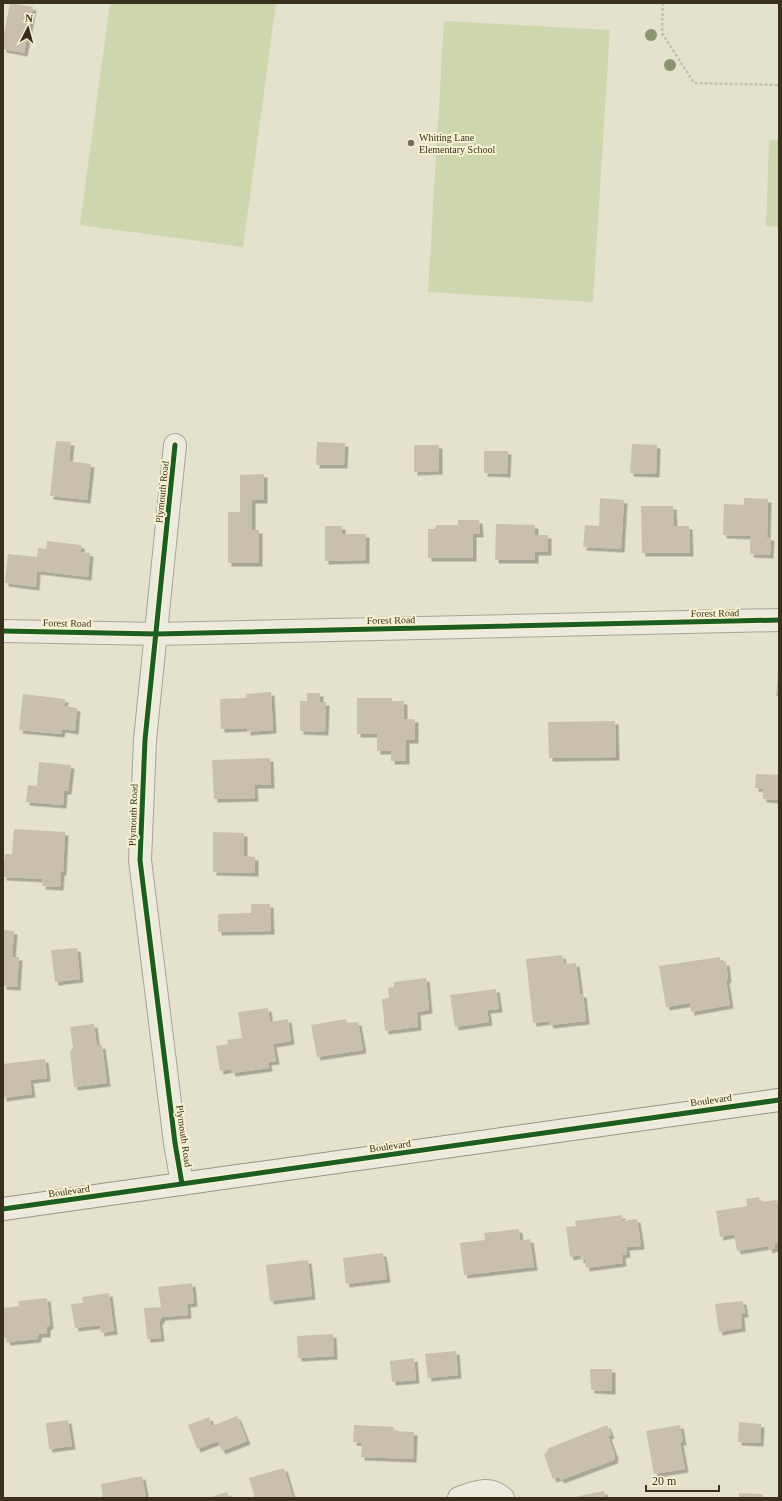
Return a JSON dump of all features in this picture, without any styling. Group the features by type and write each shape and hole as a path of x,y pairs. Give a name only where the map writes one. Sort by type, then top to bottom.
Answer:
{"street":[{"name":"Plymouth Road","path":"175,445 157,634 145,740 140,860 175,1143 182,1184"},
{"name":"Forest Road","path":"3,631 157,634 779,620"},
{"name":"Boulevard","path":"3,1209 779,1100"},
{"path":"459,1498 486,1490 498,1494 503,1498"}],"path":[{"path":"663,3 662,33 694,82 779,85"}],"green space":[{"path":"110,3 276,3 243,247 80,225"},
{"path":"444,21 610,30 593,302 428,292"},
{"path":"769,140 779,141 779,227 766,226"}],"building":[{"path":"10,3 33,7 24,53 3,49 3,39"},
{"path":"56,441 71,442 69,461 91,464 87,500 50,496"},
{"path":"317,442 345,443 344,465 316,465"},
{"path":"632,444 657,445 656,474 630,473"},
{"path":"414,445 439,445 439,471 414,472"},
{"path":"484,451 508,451 507,474 484,473"},
{"path":"264,474 264,500 252,500 252,530 259,530 259,563 228,563 228,512 240,512 240,475"},
{"path":"600,498 624,500 621,549 583,547 585,525 599,526"},
{"path":"744,498 768,499 767,537 771,537 770,555 750,554 750,536 723,535 724,504 744,505"},
{"path":"641,506 673,506 674,526 689,526 690,553 642,553"},
{"path":"458,520 479,520 480,534 473,534 473,558 428,558 428,529 434,529 437,525 458,525"},
{"path":"496,524 535,525 535,535 548,535 548,552 535,552 535,560 495,560"},
{"path":"325,526 342,526 342,534 366,534 366,560 325,561"},
{"path":"47,541 81,545 81,552 90,553 88,577 37,571 36,587 5,583 8,554 37,557 38,548 46,549"},
{"path":"778,675 779,696 776,696"},
{"path":"271,692 273,730 247,732 247,728 221,729 220,699 246,698 246,694"},
{"path":"307,693 320,693 320,702 326,702 325,732 300,731 300,701 307,701"},
{"path":"23,694 65,699 64,706 77,708 75,731 62,729 61,734 19,730"},
{"path":"357,698 392,698 392,701 404,701 404,719 415,719 415,740 406,740 406,761 391,761 391,751 377,751 377,734 357,734"},
{"path":"615,721 616,757 549,758 548,722"},
{"path":"270,758 271,785 254,785 255,798 214,799 212,760"},
{"path":"39,762 71,765 68,791 64,791 63,805 26,802 28,785 37,786"},
{"path":"756,774 779,775 779,800 763,799 763,789 755,788"},
{"path":"14,829 65,832 63,872 61,872 60,887 42,886 43,879 3,877 5,854 12,854"},
{"path":"213,832 244,833 244,856 255,857 255,873 213,872"},
{"path":"251,904 270,904 271,931 218,932 218,914 251,913"},
{"path":"3,930 14,931 12,957 19,957 17,987 3,986"},
{"path":"77,948 80,979 55,982 51,950"},
{"path":"562,955 564,964 576,963 580,994 583,994 586,1021 550,1025 549,1021 533,1023 526,959"},
{"path":"720,957 721,963 726,962 728,979 726,980 730,1005 691,1012 690,1003 666,1007 659,966"},
{"path":"426,978 429,1010 417,1012 418,1027 385,1031 382,999 389,998 388,988 394,987 394,982"},
{"path":"496,989 499,1009 487,1010 489,1022 455,1027 450,995"},
{"path":"268,1008 270,1022 288,1019 291,1041 273,1044 276,1061 268,1062 269,1068 232,1073 231,1069 220,1071 216,1046 228,1044 227,1040 242,1038 238,1012"},
{"path":"346,1019 347,1023 358,1022 363,1050 317,1057 311,1025"},
{"path":"94,1024 97,1046 102,1045 107,1083 74,1087 70,1051 73,1048 70,1027"},
{"path":"45,1059 47,1078 30,1080 32,1094 3,1098 3,1064"},
{"path":"759,1197 760,1202 777,1200 777,1203 779,1203 779,1241 775,1244 775,1248 769,1250 768,1246 737,1251 734,1234 720,1237 716,1211 747,1206 746,1199"},
{"path":"622,1215 622,1221 637,1219 641,1246 626,1247 627,1254 622,1255 623,1263 586,1268 585,1259 580,1260 580,1255 570,1257 566,1227 576,1226 575,1221"},
{"path":"519,1229 520,1241 530,1239 534,1267 464,1275 460,1243 485,1240 484,1233"},
{"path":"383,1253 387,1279 346,1284 343,1258"},
{"path":"308,1260 312,1296 270,1301 266,1265"},
{"path":"192,1283 194,1303 187,1304 188,1315 162,1317 159,1322 161,1338 147,1339 144,1308 161,1307 158,1287"},
{"path":"109,1293 114,1331 101,1333 100,1325 75,1328 71,1304 83,1303 82,1297"},
{"path":"47,1298 50,1325 47,1327 47,1334 39,1334 37,1339 7,1342 6,1338 3,1339 3,1308 19,1306 18,1301"},
{"path":"743,1301 745,1314 741,1314 742,1328 719,1332 715,1304"},
{"path":"333,1334 334,1356 298,1358 297,1336"},
{"path":"456,1351 458,1375 428,1378 425,1354"},
{"path":"414,1358 416,1380 392,1382 390,1361"},
{"path":"590,1369 612,1369 612,1391 591,1390"},
{"path":"237,1416 247,1441 222,1451 218,1441 197,1449 188,1425 209,1417 212,1426"},
{"path":"68,1420 72,1446 49,1449 46,1423"},
{"path":"739,1422 761,1424 760,1443 738,1442"},
{"path":"354,1425 394,1427 394,1431 414,1432 413,1459 361,1457 362,1443 353,1442"},
{"path":"607,1425 611,1435 608,1436 615,1455 614,1460 561,1480 559,1477 553,1479 544,1455 549,1448"},
{"path":"680,1425 683,1442 680,1442 685,1469 654,1474 646,1431"},
{"path":"284,1468 293,1498 255,1498 249,1478"},
{"path":"142,1476 146,1498 103,1498 101,1484"},
{"path":"604,1491 605,1498 575,1498 575,1497"},
{"path":"227,1492 229,1498 209,1498"},
{"path":"739,1493 763,1494 762,1498 739,1498"}],"cycle path":[{"path":"175,445 145,740 140,860 175,1143 182,1184"},
{"path":"3,631 157,634 779,620"},
{"path":"3,1209 779,1100"}],"place":[{"name":"Whiting Lane Elementary School","path":"411,143"}]}
